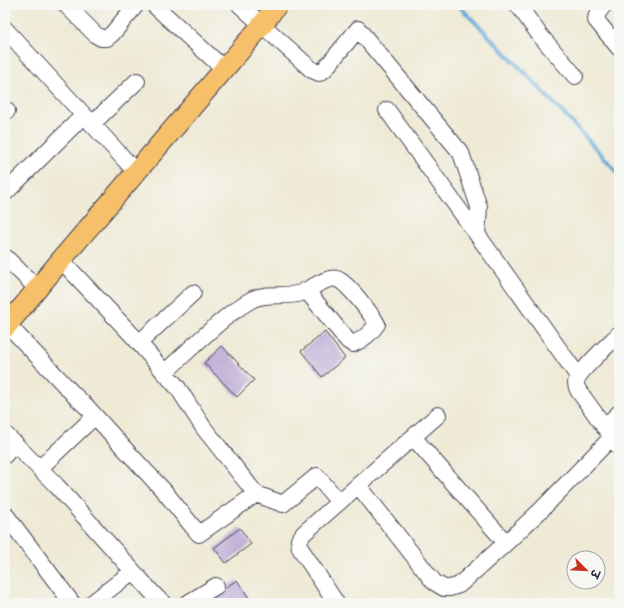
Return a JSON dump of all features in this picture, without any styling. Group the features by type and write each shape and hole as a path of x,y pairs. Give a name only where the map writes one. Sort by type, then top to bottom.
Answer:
{"main road":[{"path":"7,326 37,288 262,25 277,5"}],"street":[{"path":"66,5 96,35 101,38 107,38 136,5"},
{"path":"154,5 224,69"},
{"path":"240,5 312,70 319,73 324,70 358,29 461,154 480,207 477,234"},
{"path":"518,5 539,34 575,76"},
{"path":"604,5 596,15 596,20 619,48"},
{"path":"5,29 136,172"},
{"path":"5,194 88,120 137,80"},
{"path":"387,110 578,376"},
{"path":"5,257 37,288"},
{"path":"61,260 139,343 178,388 203,426 256,494 283,504 317,476 339,502"},
{"path":"164,373 214,326 253,300 265,296 300,293 306,290"},
{"path":"139,343 193,293"},
{"path":"7,326 96,416 164,491 199,534 256,494"},
{"path":"612,437 578,390 576,383 578,376 619,334"},
{"path":"358,485 434,582 444,588 450,588 459,585 506,543 541,510 612,437 619,413"},
{"path":"336,603 300,548 299,540 304,533 438,415"},
{"path":"40,468 96,416"},
{"path":"413,437 506,543"},
{"path":"8,444 40,468 78,508 157,598 164,603"},
{"path":"5,514 72,603"},
{"path":"92,603 133,571"},
{"path":"188,603 216,586"}],"building":[{"path":"325,332 345,358 322,377 301,351"},
{"path":"222,346 254,380 237,397 204,363"},
{"path":"240,528 251,544 226,563 214,548"},
{"path":"237,580 251,601 248,603 202,603"}],"waterway":[{"path":"458,5 540,88 619,174"}]}
